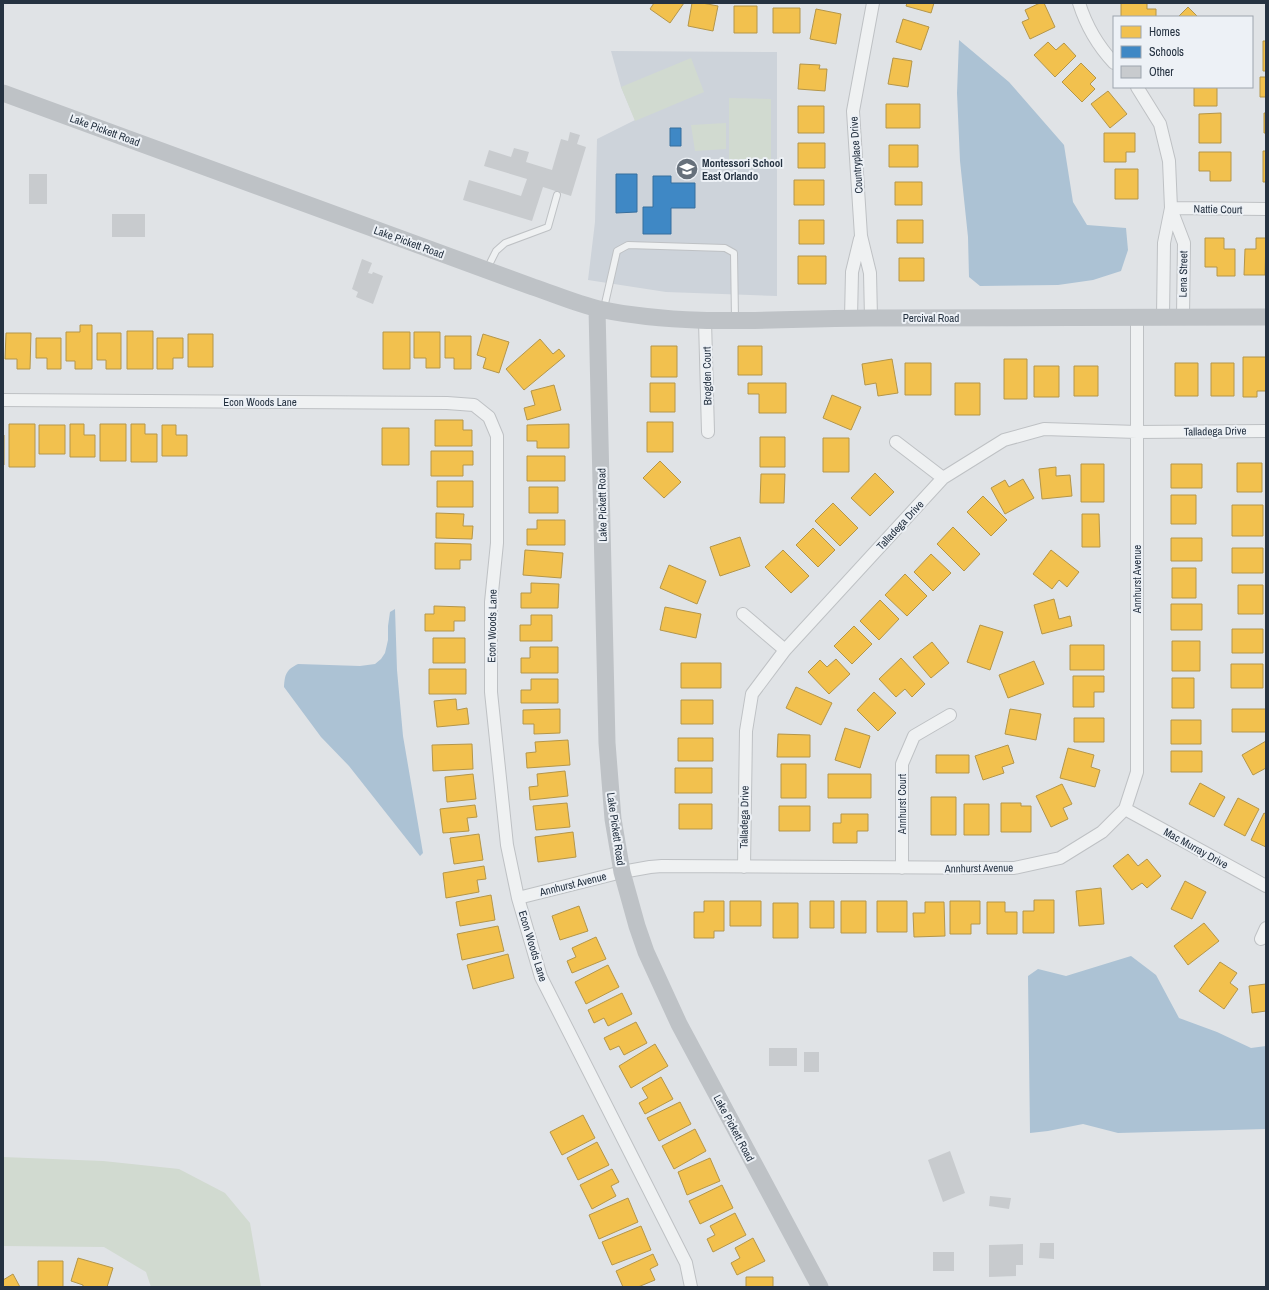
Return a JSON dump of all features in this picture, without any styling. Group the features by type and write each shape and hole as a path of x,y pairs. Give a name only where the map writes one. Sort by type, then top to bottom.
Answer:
{"main road":[{"name":"Lake Pickett Road","path":"3,93 486,270 600,309 607,743 611,804 622,872 646,952 679,1024 820,1287"},
{"name":"Percival Road","path":"600,309 645,317 705,321 851,318 1266,317"}],"street":[{"name":"Countryplace Drive","path":"871,318 870,273 861,236 853,111 873,3"},
{"path":"1079,3 1083,17 1104,52 1113,62"},
{"name":"Lena Street","path":"1138,88 1160,124 1169,162 1171,208 1164,243 1163,317"},
{"name":"Lena Street","path":"1171,208 1184,243 1183,317"},
{"name":"Nattie Court","path":"1171,208 1266,209"},
{"name":"Countryplace Drive","path":"851,318 852,272 861,236"},
{"name":"Annhurst Avenue","path":"518,898 622,872 662,866 744,868 1014,868 1060,858 1102,832 1125,809 1138,772 1137,318"},
{"name":"Brogden Court","path":"705,321 708,432"},
{"name":"Econ Woods Lane","path":"3,400 447,403 474,405 489,417 497,436 497,543 491,602 491,692 508,845 518,898 541,977 686,1263 691,1287"},
{"name":"Talladega Drive","path":"744,868 746,731 752,694 785,650 944,478 1004,440 1044,429 1137,432 1266,431"},
{"path":"896,442 944,478"},
{"path":"743,614 785,650"},
{"name":"Annhurst Court","path":"902,868 902,764 914,736 950,715"},
{"name":"Mac Murray Drive","path":"1125,809 1266,886"},
{"path":"1261,939 1266,928"}],"lane":[{"path":"486,270 496,251 505,243 548,227 557,195"},
{"path":"600,309 617,251 628,245 725,248 734,252 735,320"}],"shaded area":[{"name":"Montessori School East Orlando","path":"611,51 777,52 777,296 666,292 588,280 595,222 597,139 635,120 621,87"},
{"path":"691,58 704,92 635,121 621,87"},
{"path":"729,98 771,99 771,168 729,167"},
{"path":"726,123 726,149 695,151 691,125"},
{"path":"3,1157 103,1161 179,1169 225,1193 250,1223 261,1287 151,1287 146,1272 104,1247 3,1246"}],"water":[{"path":"959,40 1009,82 1064,145 1073,202 1087,225 1126,228 1128,250 1121,271 1093,280 1058,285 980,286 969,277 968,237 960,161 957,93"},
{"path":"395,609 397,670 403,736 423,853 420,856 349,766 321,737 284,687 287,673 291,668 298,664 360,666 375,664 385,653 388,640 390,612"},
{"path":"1131,956 1156,975 1179,1018 1217,1032 1251,1048 1266,1046 1266,1129 1118,1133 1083,1124 1030,1133 1028,976 1038,969 1066,976"}],"building: Homes":[{"path":"654,3 684,3 670,23 650,9"},
{"path":"692,3 718,6 713,31 688,26"},
{"path":"907,3 934,3 931,13 906,6"},
{"path":"1040,3 1044,3 1055,27 1030,39 1022,22 1029,19 1025,10"},
{"path":"1121,3 1147,3 1147,9 1156,9 1156,16 1121,16"},
{"path":"734,6 757,6 757,33 734,33"},
{"path":"1188,7 1197,16 1179,16"},
{"path":"773,8 800,8 800,33 773,33"},
{"path":"816,9 841,14 836,44 810,39"},
{"path":"903,19 929,27 921,50 896,42"},
{"path":"1263,41 1266,41 1266,71 1263,71"},
{"path":"1048,42 1056,50 1064,43 1076,56 1055,77 1034,55"},
{"path":"893,58 912,61 908,87 888,84"},
{"path":"1081,63 1096,78 1090,84 1095,89 1082,102 1062,82"},
{"path":"800,64 820,65 819,69 827,69 825,91 798,89"},
{"path":"1260,77 1266,77 1266,97 1260,97"},
{"path":"1194,88 1217,88 1217,106 1194,106"},
{"path":"1108,91 1127,114 1110,128 1091,104"},
{"path":"886,104 920,104 920,128 886,128"},
{"path":"798,106 824,106 824,133 798,133"},
{"path":"1221,113 1221,143 1199,143 1199,114"},
{"path":"1264,113 1266,113 1266,133 1264,133"},
{"path":"1104,133 1135,133 1135,152 1126,152 1126,162 1104,162"},
{"path":"798,143 825,143 825,168 798,168"},
{"path":"889,145 918,145 918,167 889,167"},
{"path":"1263,151 1266,151 1266,182 1263,182"},
{"path":"1199,152 1231,152 1231,181 1210,181 1210,171 1199,171"},
{"path":"1115,169 1138,169 1138,199 1115,199"},
{"path":"794,180 824,180 824,205 794,205"},
{"path":"895,182 922,182 922,205 895,205"},
{"path":"799,220 824,220 824,244 799,244"},
{"path":"897,220 923,220 923,243 897,243"},
{"path":"1205,238 1224,238 1224,249 1235,249 1235,276 1217,276 1217,267 1205,267"},
{"path":"1256,238 1266,238 1265,275 1244,275 1245,249 1256,249"},
{"path":"798,256 826,256 826,284 798,284"},
{"path":"899,258 924,258 924,281 899,281"},
{"path":"80,325 92,325 92,369 75,369 75,361 66,361 66,332 80,332"},
{"path":"127,331 153,331 153,369 127,369"},
{"path":"383,332 410,332 410,369 383,369"},
{"path":"414,332 440,332 440,368 426,368 426,358 414,358"},
{"path":"6,333 31,333 30,369 17,369 17,359 5,359"},
{"path":"97,333 121,333 121,369 106,369 106,360 97,360"},
{"path":"188,334 213,334 213,367 188,367"},
{"path":"483,334 509,342 499,373 483,368 486,358 477,355"},
{"path":"445,336 471,336 471,369 454,369 454,358 445,358"},
{"path":"36,338 61,338 61,369 47,369 47,358 36,358"},
{"path":"157,338 183,338 183,358 173,358 173,369 157,369"},
{"path":"540,339 553,354 559,349 565,356 524,390 506,369"},
{"path":"651,346 677,346 677,377 651,377"},
{"path":"738,346 762,346 762,375 738,375"},
{"path":"1243,357 1266,357 1266,391 1257,391 1257,397 1243,397"},
{"path":"892,359 898,393 878,396 876,383 865,385 862,364"},
{"path":"1004,359 1027,359 1027,399 1004,399"},
{"path":"905,363 931,363 931,395 905,395"},
{"path":"1175,363 1198,363 1198,396 1175,396"},
{"path":"1211,363 1234,363 1234,396 1211,396"},
{"path":"1034,366 1059,366 1059,397 1034,397"},
{"path":"1074,366 1098,366 1098,396 1074,396"},
{"path":"650,383 675,383 675,412 650,412"},
{"path":"748,383 786,383 786,413 759,413 759,394 748,394"},
{"path":"955,383 980,383 980,415 955,415"},
{"path":"554,385 561,410 527,420 524,408 535,405 531,391"},
{"path":"832,395 861,407 851,430 823,418"},
{"path":"435,420 463,420 463,430 472,430 472,446 435,446"},
{"path":"647,422 673,422 673,452 647,452"},
{"path":"9,424 35,424 35,467 9,467"},
{"path":"70,424 84,424 84,435 95,435 95,457 70,457"},
{"path":"100,424 126,424 126,461 100,461"},
{"path":"131,424 145,424 145,434 157,434 157,462 131,462"},
{"path":"569,424 569,448 537,448 537,441 527,441 527,425"},
{"path":"39,425 65,425 65,454 39,454"},
{"path":"162,425 176,425 176,435 187,435 187,456 162,456"},
{"path":"382,428 409,428 409,465 382,465"},
{"path":"4,435 4,465 3,465"},
{"path":"760,437 785,437 785,467 760,467"},
{"path":"823,438 849,438 849,472 823,472"},
{"path":"431,451 473,451 473,465 463,465 463,476 431,476"},
{"path":"527,456 565,456 565,481 527,481"},
{"path":"660,461 681,482 664,498 643,478"},
{"path":"1237,463 1262,463 1262,492 1237,492"},
{"path":"1081,464 1104,464 1104,502 1081,502"},
{"path":"1171,464 1202,464 1202,488 1171,488"},
{"path":"1056,467 1056,476 1070,475 1072,496 1042,499 1039,469"},
{"path":"875,473 894,492 870,516 851,498"},
{"path":"761,474 785,474 784,503 760,503"},
{"path":"1023,479 1034,498 1005,514 991,488 1005,480 1009,487"},
{"path":"437,481 473,481 473,507 437,507"},
{"path":"529,487 558,487 558,513 529,513"},
{"path":"1171,495 1196,495 1196,524 1171,524"},
{"path":"983,496 1007,520 991,536 967,512"},
{"path":"833,503 858,528 840,546 815,521"},
{"path":"1232,505 1263,505 1263,536 1232,536"},
{"path":"436,513 464,514 463,526 473,526 472,539 436,538"},
{"path":"1082,514 1099,514 1100,547 1082,547"},
{"path":"537,520 565,520 565,545 527,545 527,529 537,529"},
{"path":"953,527 980,554 964,571 937,544"},
{"path":"813,528 835,550 818,567 796,545"},
{"path":"740,537 750,566 720,576 710,547"},
{"path":"1171,538 1202,538 1202,561 1171,561"},
{"path":"435,543 471,544 471,560 460,560 460,569 435,569"},
{"path":"1232,548 1263,548 1263,573 1232,573"},
{"path":"525,550 563,553 561,578 523,575"},
{"path":"783,550 809,576 791,593 765,567"},
{"path":"1051,550 1079,572 1067,587 1059,580 1052,589 1033,574"},
{"path":"931,554 951,573 933,591 914,572"},
{"path":"669,565 706,581 697,604 660,588"},
{"path":"1172,568 1196,568 1196,598 1172,598"},
{"path":"905,574 927,596 907,616 885,595"},
{"path":"531,583 559,584 558,608 521,608 521,593 531,593"},
{"path":"1238,585 1263,585 1263,614 1238,614"},
{"path":"1054,599 1059,619 1070,616 1072,626 1042,634 1034,605"},
{"path":"880,600 899,619 879,640 860,621"},
{"path":"1171,604 1202,604 1202,630 1171,630"},
{"path":"434,606 465,607 465,621 454,621 454,631 425,631 425,614 434,614"},
{"path":"665,607 701,614 696,638 660,630"},
{"path":"531,615 552,615 552,641 520,641 520,625 531,625"},
{"path":"980,625 1003,632 990,670 967,662"},
{"path":"854,626 872,644 852,664 834,646"},
{"path":"1232,629 1263,629 1263,653 1232,653"},
{"path":"433,638 465,638 465,663 433,663"},
{"path":"1172,641 1200,641 1200,671 1172,671"},
{"path":"932,642 949,663 931,678 913,657"},
{"path":"1070,645 1104,645 1104,670 1070,670"},
{"path":"530,647 558,647 558,673 521,673 521,658 530,658"},
{"path":"901,658 925,684 912,697 905,689 896,697 879,679"},
{"path":"836,659 850,674 829,694 808,672 820,660 827,667"},
{"path":"1034,661 1044,684 1008,698 999,675"},
{"path":"681,663 721,663 721,688 681,688"},
{"path":"1231,664 1263,664 1263,688 1231,688"},
{"path":"429,669 466,669 466,694 429,694"},
{"path":"1073,676 1104,676 1104,692 1094,692 1094,707 1073,707"},
{"path":"1172,678 1194,678 1194,708 1172,708"},
{"path":"531,679 558,679 558,703 521,703 521,690 531,690"},
{"path":"796,687 832,703 821,725 786,708"},
{"path":"874,692 896,713 878,731 857,710"},
{"path":"456,699 457,710 467,708 469,724 437,727 434,701"},
{"path":"681,700 713,700 713,724 681,724"},
{"path":"560,709 560,733 534,734 534,724 523,724 523,710"},
{"path":"1010,709 1041,714 1036,740 1005,734"},
{"path":"1232,709 1266,709 1266,732 1232,732"},
{"path":"1074,718 1104,718 1104,742 1074,742"},
{"path":"1171,720 1201,720 1201,744 1171,744"},
{"path":"845,728 870,736 860,768 835,760"},
{"path":"778,734 810,735 810,757 777,757"},
{"path":"678,738 713,738 713,761 678,761"},
{"path":"568,740 570,765 527,768 526,753 536,752 535,742"},
{"path":"1266,741 1266,768 1253,775 1242,755"},
{"path":"472,744 473,769 433,771 432,745"},
{"path":"1008,745 1014,763 1002,767 1004,773 983,780 975,756"},
{"path":"1068,748 1094,755 1091,767 1100,770 1095,787 1060,778"},
{"path":"1171,751 1202,751 1202,772 1171,772"},
{"path":"936,755 969,755 969,773 936,773"},
{"path":"781,764 806,764 806,798 781,798"},
{"path":"675,768 712,768 712,793 675,793"},
{"path":"565,771 568,796 530,800 529,787 538,786 537,774"},
{"path":"473,774 476,799 447,802 445,777"},
{"path":"828,774 871,774 871,798 828,798"},
{"path":"1200,783 1225,797 1214,817 1189,804"},
{"path":"1062,784 1072,804 1063,808 1068,819 1051,827 1036,796"},
{"path":"931,797 956,797 956,835 931,835"},
{"path":"1238,798 1259,809 1245,836 1224,825"},
{"path":"567,803 570,827 536,830 533,806"},
{"path":"1001,803 1021,803 1021,806 1031,806 1031,832 1001,832"},
{"path":"679,804 712,804 712,829 679,829"},
{"path":"964,804 989,804 989,835 964,835"},
{"path":"475,805 477,817 467,818 469,831 443,833 440,809"},
{"path":"779,806 810,806 810,831 779,831"},
{"path":"1264,813 1266,814 1266,847 1251,840"},
{"path":"841,814 868,814 868,831 857,831 857,843 833,843 833,823 841,823"},
{"path":"573,832 576,857 538,862 535,837"},
{"path":"479,834 483,860 454,864 450,838"},
{"path":"1128,854 1138,866 1147,859 1161,876 1147,888 1142,883 1132,890 1113,866"},
{"path":"484,866 486,879 477,880 479,892 446,898 443,873"},
{"path":"1185,881 1206,892 1192,919 1171,909"},
{"path":"1101,888 1104,924 1079,926 1076,891"},
{"path":"491,895 495,920 460,926 456,902"},
{"path":"1034,900 1054,900 1054,933 1023,933 1023,911 1034,911"},
{"path":"704,901 724,901 724,931 714,931 714,938 694,938 694,912 704,912"},
{"path":"730,901 761,901 761,926 730,926"},
{"path":"810,901 834,901 834,928 810,928"},
{"path":"841,901 866,901 866,933 841,933"},
{"path":"877,901 907,901 907,932 877,932"},
{"path":"950,901 980,901 980,924 971,924 971,934 950,934"},
{"path":"925,902 944,902 945,936 914,937 913,913 925,913"},
{"path":"987,902 1005,902 1005,912 1017,912 1017,934 987,934"},
{"path":"773,903 798,903 798,938 773,938"},
{"path":"579,906 588,931 560,940 552,916"},
{"path":"1204,923 1219,941 1188,965 1174,946"},
{"path":"498,926 504,951 462,960 457,934"},
{"path":"596,937 606,959 572,973 567,961 576,957 572,948"},
{"path":"508,954 514,978 473,989 467,965"},
{"path":"1220,962 1237,973 1230,983 1238,989 1224,1009 1199,991"},
{"path":"608,965 619,987 586,1004 575,982"},
{"path":"1266,984 1266,1011 1252,1013 1249,986"},
{"path":"622,993 632,1014 608,1026 604,1018 594,1023 588,1010"},
{"path":"636,1022 647,1043 624,1055 619,1046 610,1050 604,1038"},
{"path":"655,1044 668,1066 631,1088 619,1066"},
{"path":"661,1077 673,1099 645,1114 639,1103 648,1098 642,1088"},
{"path":"680,1102 691,1124 659,1141 647,1118"},
{"path":"583,1115 595,1138 562,1155 550,1132"},
{"path":"695,1129 706,1151 674,1169 662,1146"},
{"path":"597,1142 609,1165 578,1180 567,1158"},
{"path":"710,1158 720,1181 687,1195 678,1172"},
{"path":"612,1169 619,1182 611,1186 616,1196 592,1209 580,1185"},
{"path":"722,1185 733,1208 700,1224 689,1201"},
{"path":"628,1198 638,1222 599,1239 589,1215"},
{"path":"735,1213 746,1235 713,1252 707,1239 715,1235 710,1226"},
{"path":"641,1226 651,1250 612,1265 602,1242"},
{"path":"753,1238 765,1261 737,1275 731,1263 740,1258 735,1248"},
{"path":"653,1254 658,1265 650,1269 655,1280 638,1287 623,1287 616,1271"},
{"path":"78,1258 113,1268 107,1287 83,1287 83,1285 71,1281"},
{"path":"38,1261 63,1261 63,1287 38,1287"},
{"path":"13,1274 20,1287 3,1287 3,1280"},
{"path":"746,1277 773,1277 773,1287 746,1287"}],"building: Schools":[{"path":"670,128 681,128 681,146 670,146"},
{"path":"616,174 637,174 637,212 616,213"},
{"path":"653,176 671,176 671,183 695,183 695,208 671,208 671,234 643,234 643,207 653,207"}],"building: Other":[{"path":"570,132 580,135 577,144 586,147 571,196 543,187 532,221 463,200 469,180 521,196 527,179 484,166 489,150 511,157 514,148 529,152 526,162 552,170 561,139 568,141"},
{"path":"29,174 47,174 47,204 29,204"},
{"path":"112,214 145,214 145,237 112,237"},
{"path":"362,259 372,263 368,273 372,274 373,272 383,276 373,304 356,297 358,292 352,289"},
{"path":"769,1048 797,1048 797,1066 769,1066"},
{"path":"804,1052 819,1052 819,1072 804,1072"},
{"path":"950,1151 965,1193 943,1202 928,1160"},
{"path":"990,1196 1011,1198 1009,1209 989,1206"},
{"path":"1040,1243 1054,1243 1054,1259 1039,1258"},
{"path":"1023,1244 1023,1265 1016,1265 1016,1276 989,1277 989,1245"},
{"path":"933,1252 954,1252 954,1271 933,1271"}],"place":[{"name":"Montessori School East Orlando","path":"687,169"}]}
